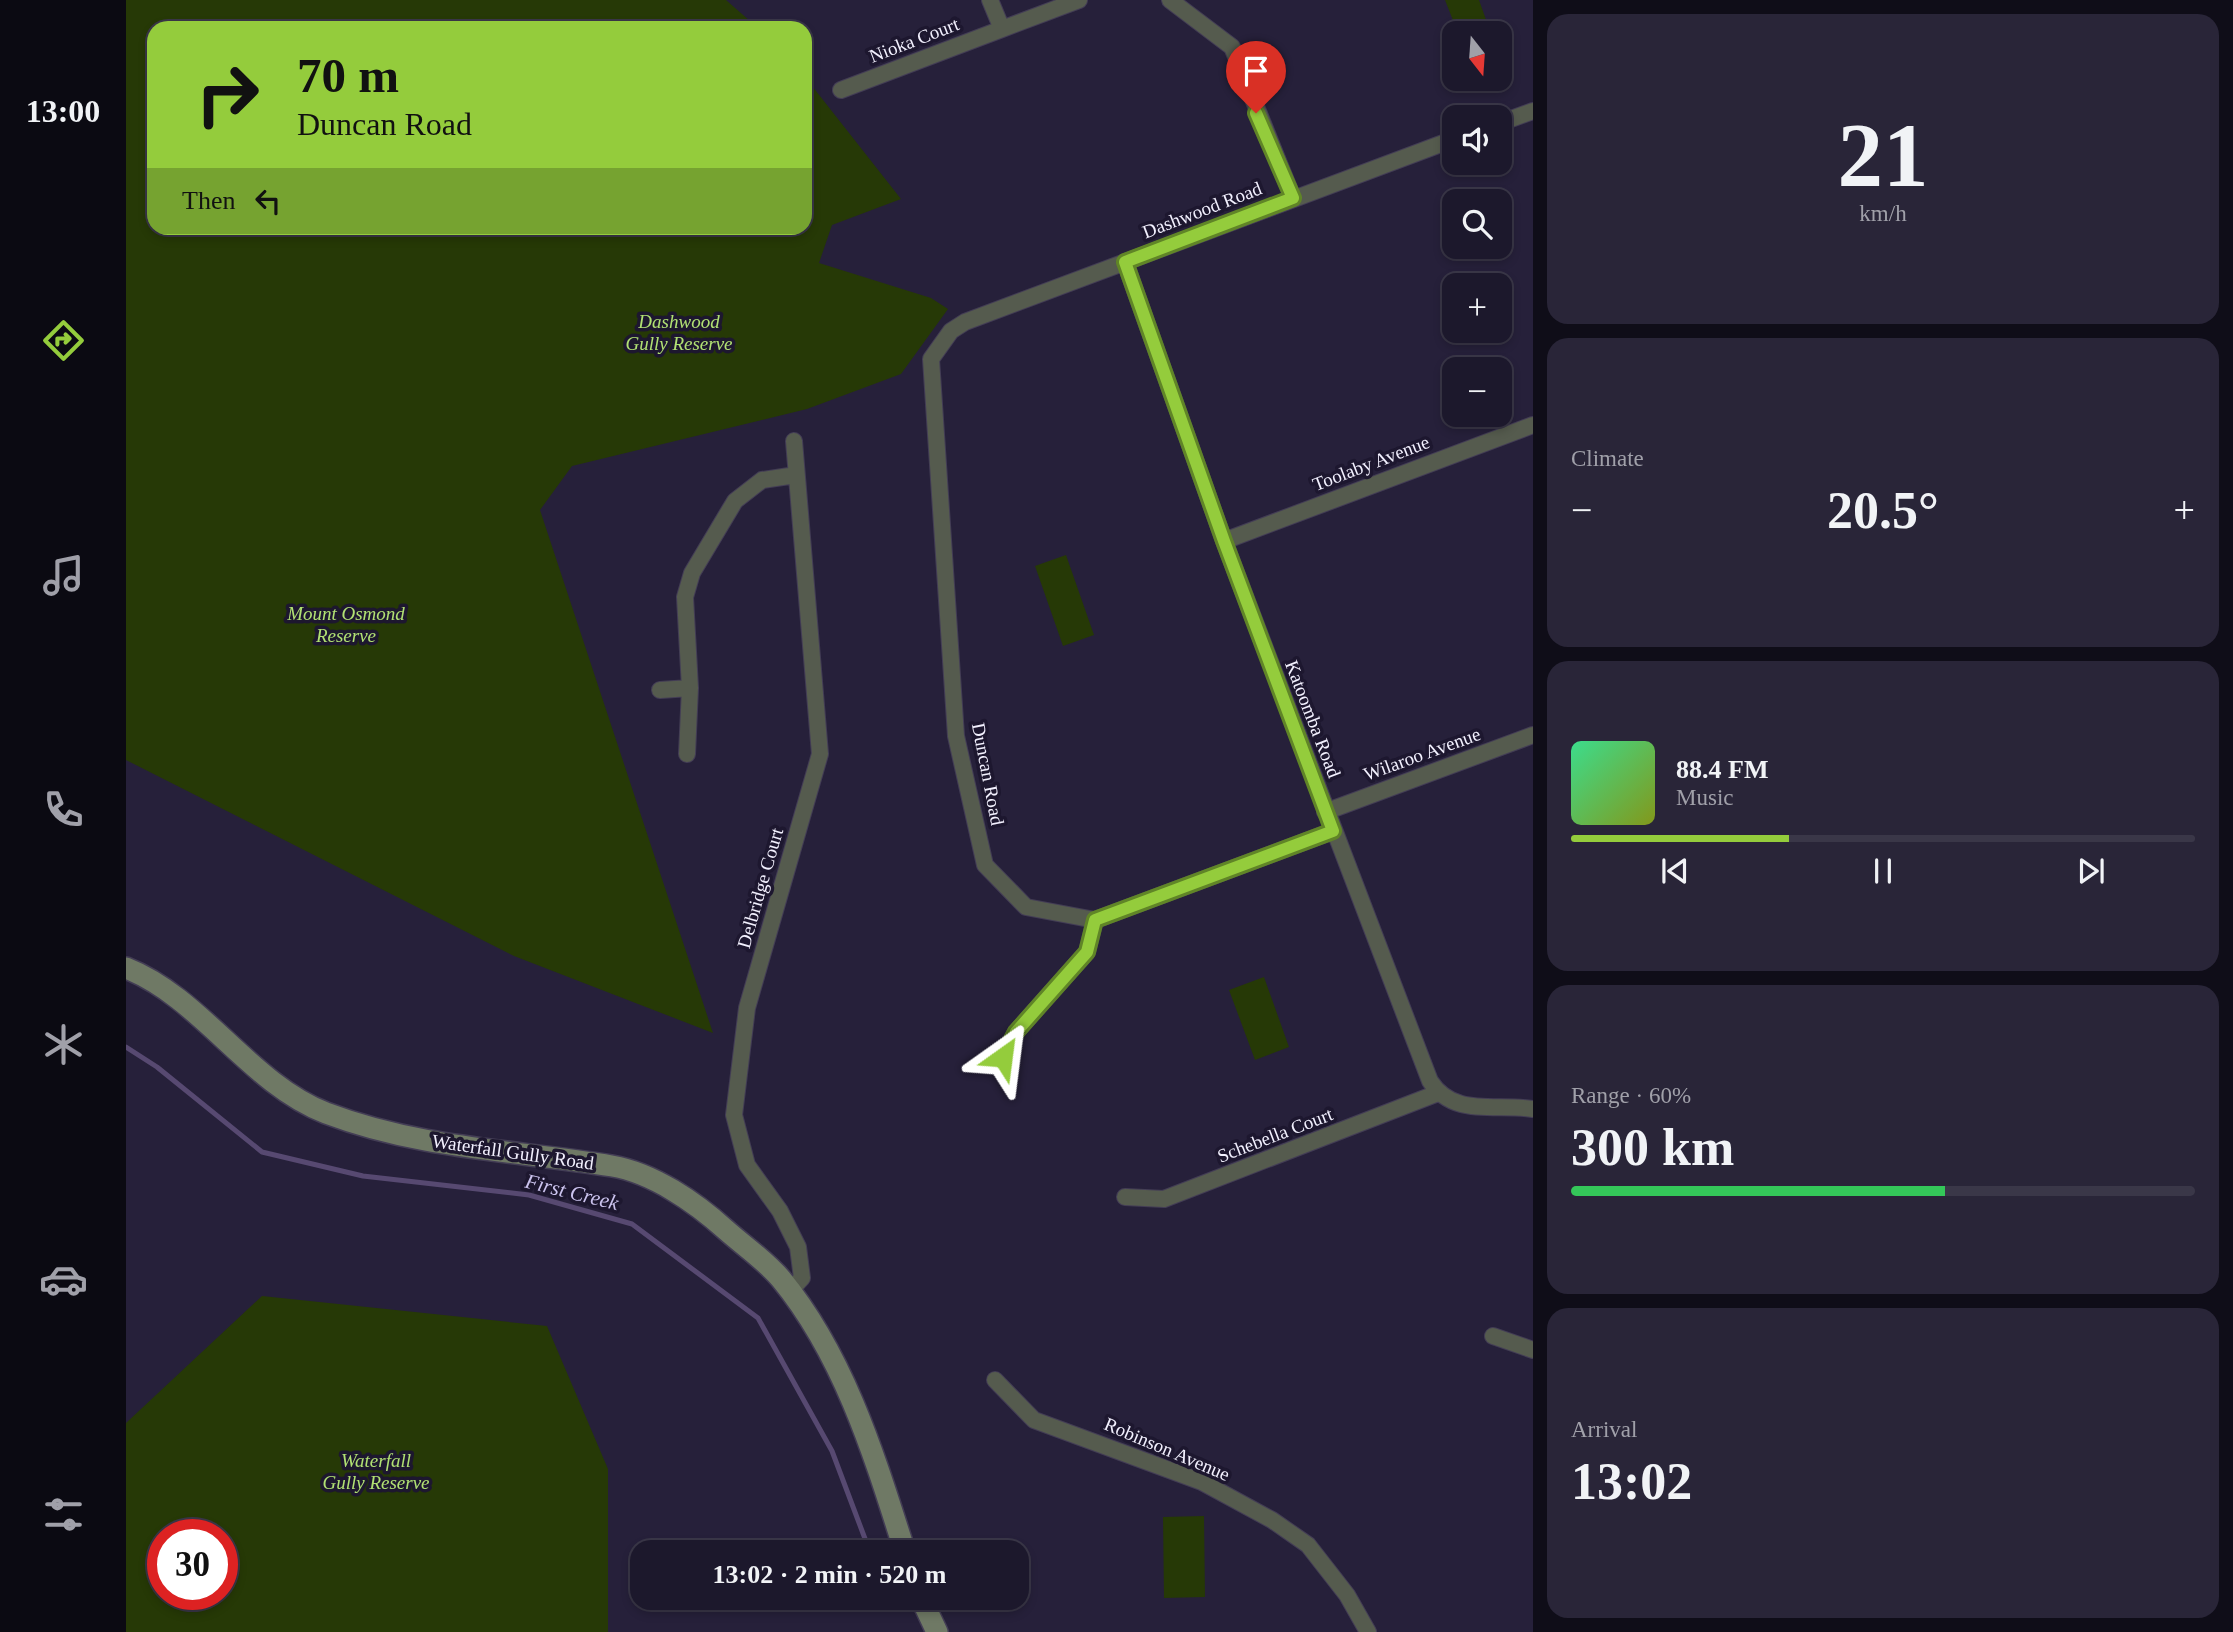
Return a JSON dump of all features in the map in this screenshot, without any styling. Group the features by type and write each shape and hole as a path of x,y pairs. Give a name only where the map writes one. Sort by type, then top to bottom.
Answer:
{"street":[{"path":"990,0 1002,29"},
{"name":"Nioka Court","path":"841,90 1079,0"},
{"path":"1170,0 1232,47 1293,198"},
{"path":"1512,118 1533,111"},
{"name":"Dashwood Road","path":"965,322 1442,143"},
{"name":"Katoomba Road","path":"1125,262 1224,541 1325,812 1430,1081 1438,1093"},
{"name":"Duncan Road","path":"965,322 951,331 931,359 956,736 985,865 1026,907 1095,920"},
{"name":"Toolaby Avenue","path":"1224,541 1533,425"},
{"name":"Delbridge Court","path":"790,1291 802,1278 798,1247 780,1211 747,1165 740,1149 734,1108 747,1008 820,754 794,441"},
{"path":"687,754 690,688 685,597 692,573 735,501 762,480 796,475"},
{"path":"660,690 690,688"},
{"name":"Wilaroo Avenue","path":"1325,812 1533,735"},
{"path":"1003,1057 1016,1032 1087,952 1095,920 1333,831"},
{"name":"Waterfall Gully Road","path":"126,968 158,985 285,1091 323,1112 361,1125 459,1148 614,1167 643,1176 684,1198 715,1220 779,1277 804,1311 835,1367 871,1444 901,1540"},
{"path":"1438,1093 1456,1105 1533,1110"},
{"name":"Schebella Court","path":"1125,1197 1164,1199 1438,1093"},
{"path":"1493,1336 1533,1350"},
{"name":"Robinson Avenue","path":"995,1380 1034,1420 1202,1482 1272,1520 1308,1545 1347,1595 1368,1632"},
{"path":"927,1610 937,1632"}],"green space":[{"name":"Mount Osmond Reserve","path":"126,0 726,0 750,21 147,21 147,235 812,235 812,86 901,199 832,225 819,263 931,298 948,309 901,374 807,409 572,466 540,510 713,1033 514,956 126,760"},
{"path":"1445,0 1479,0 1486,21 1453,21"},
{"path":"1066,555 1094,635 1063,646 1035,566"},
{"path":"1264,977 1289,1047 1255,1060 1229,990"},
{"name":"Waterfall Gully Reserve","path":"262,1296 547,1326 608,1469 608,1632 126,1632 126,1423"},
{"path":"1204,1516 1205,1597 1164,1598 1163,1517"}],"waterway":[{"name":"First Creek","path":"126,1047 157,1067 262,1152 363,1176 529,1195 632,1224 758,1318 832,1451 865,1540"}],"route":[{"path":"1003,1057 1016,1032 1087,952 1095,920 1333,831 1224,541 1125,262 1293,198 1256,113"}],"park label":[{"name":"Dashwood Gully Reserve","path":"679,332"}]}
